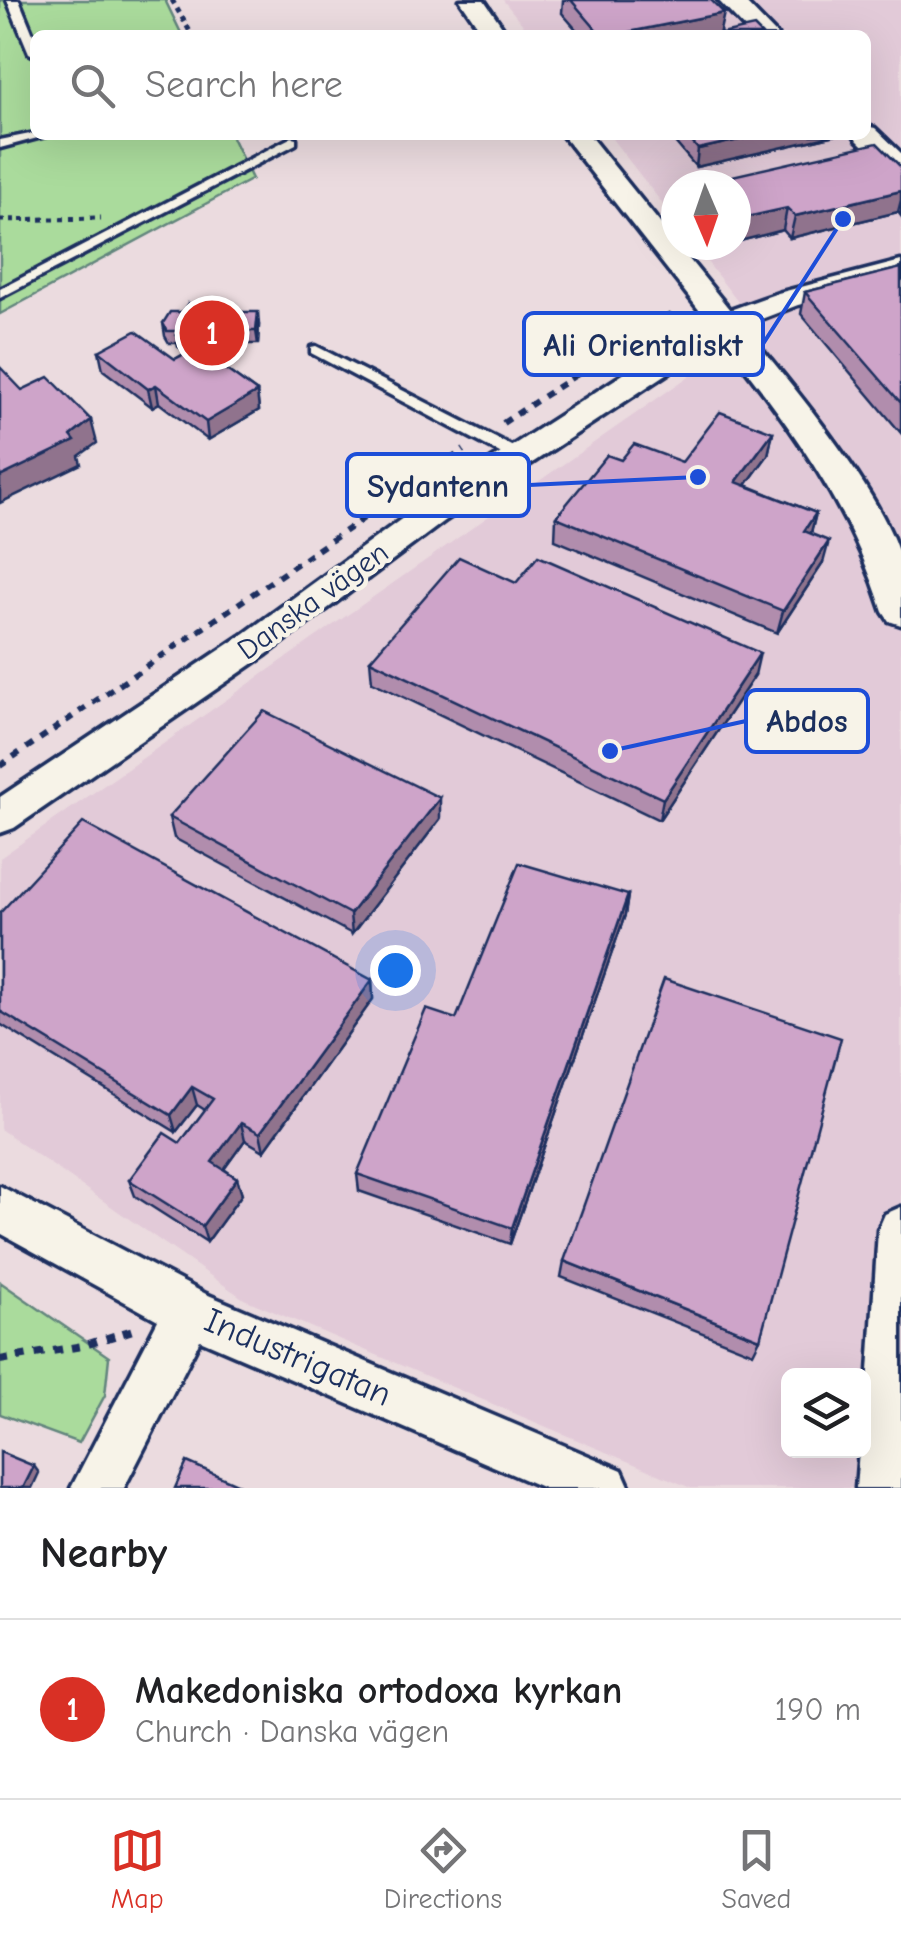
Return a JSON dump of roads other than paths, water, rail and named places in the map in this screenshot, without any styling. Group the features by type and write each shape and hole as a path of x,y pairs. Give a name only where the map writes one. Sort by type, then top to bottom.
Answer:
{"street":[{"path":"472,0 493,30"},
{"path":"730,0 760,30"},
{"path":"871,139 901,168"},
{"path":"579,140 725,322 833,466 868,524 901,612"},
{"name":"Danska vägen","path":"0,818 520,457 725,322 788,299 901,270"},
{"name":"Industrigatan","path":"0,1208 189,1311 553,1478 604,1488"},
{"path":"882,1488 901,1230"},
{"path":"97,1488 189,1311"}],"lane":[{"path":"13,0 30,41"},
{"path":"0,144 30,138"},
{"path":"0,294 292,141"},
{"path":"316,350 520,457"}],"place":[{"name":"Ali Orientaliskt","path":"843,219"},
{"name":"Makedoniska ortodoxa kyrkan","path":"212,333"},
{"name":"Sydantenn","path":"698,477"},
{"name":"Abdos","path":"610,751"}]}
